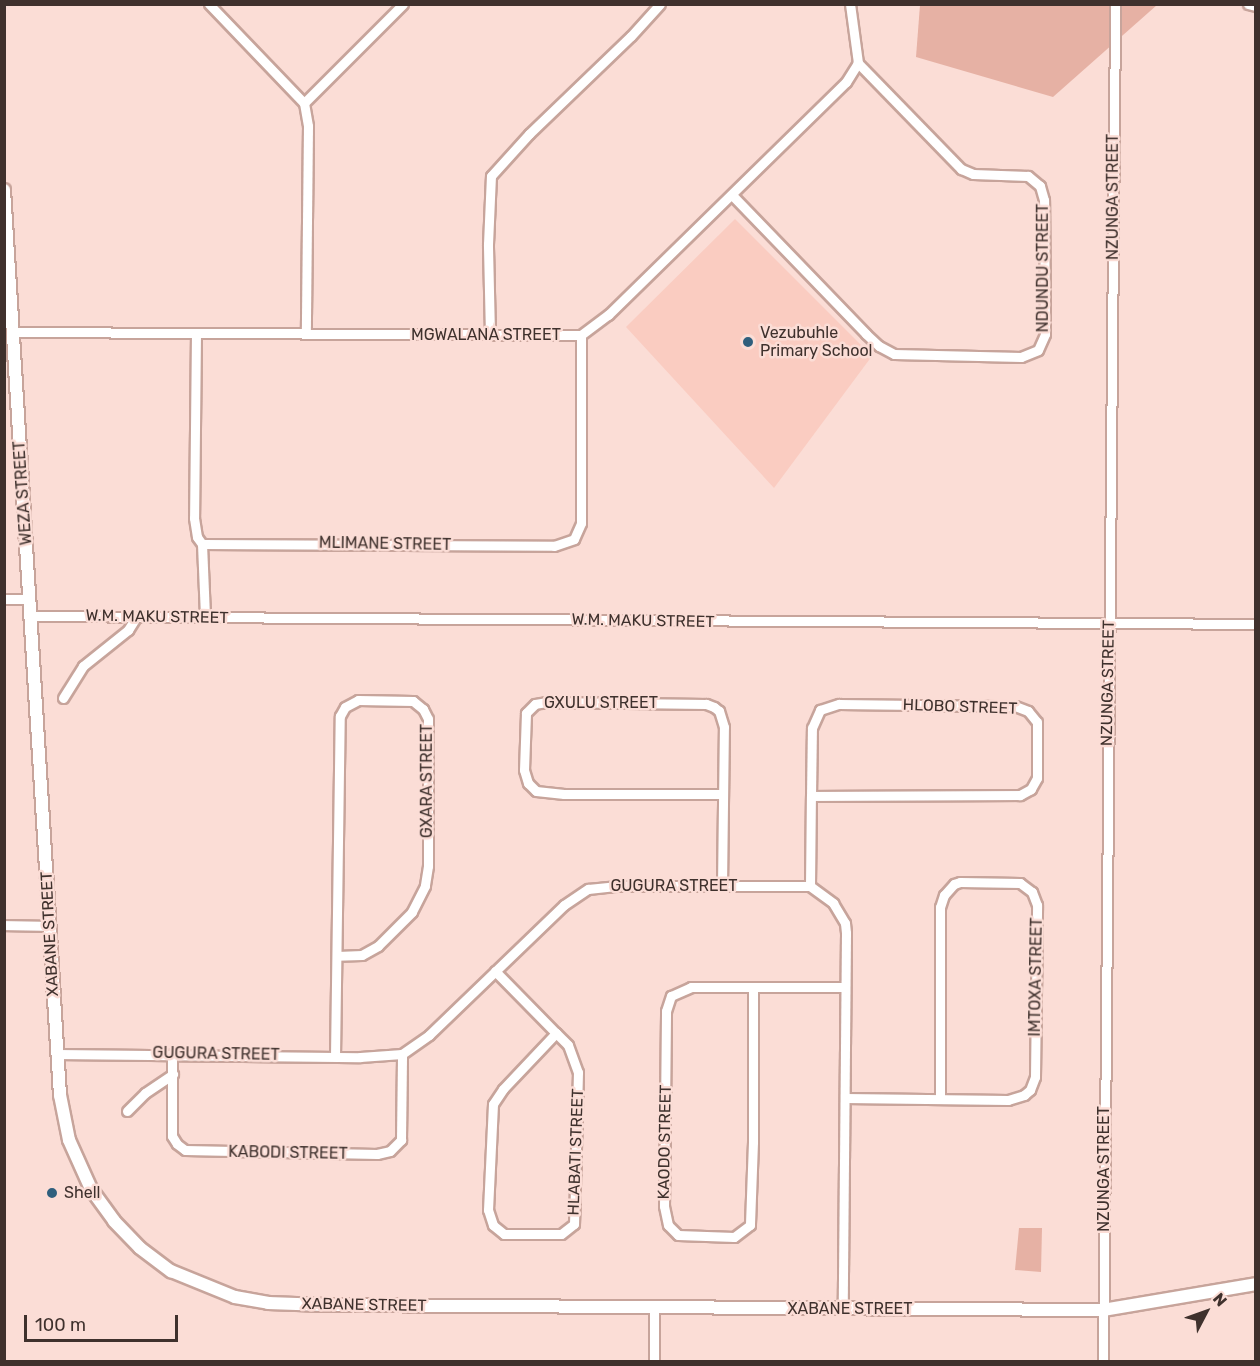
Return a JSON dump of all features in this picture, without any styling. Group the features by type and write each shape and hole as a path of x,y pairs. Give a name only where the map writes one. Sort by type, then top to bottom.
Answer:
{"street":[{"path":"209,4 304,103 308,126 306,333"},
{"path":"304,103 403,4"},
{"path":"490,335 488,244 491,176 528,134 631,36 660,4"},
{"path":"850,4 858,63"},
{"name":"NZUNGA STREET","path":"1103,1362 1115,4"},
{"path":"1248,4 1256,6"},
{"name":"MGWALANA STREET","path":"13,332 581,335 608,315 842,87 858,63"},
{"name":"NDUNDU STREET","path":"732,195 866,334 879,346 894,354 1021,357 1038,350 1044,334 1044,200 1040,186 1028,176 973,174 961,169 858,63"},
{"name":"WEZA STREET","path":"4,190 31,616"},
{"path":"196,333 194,518 197,537 202,544 205,617"},
{"name":"MLIMANE STREET","path":"202,544 554,546 567,544 578,533 580,523 581,335"},
{"path":"4,599 30,599"},
{"name":"W.M. MAKU STREET","path":"31,616 1256,624"},
{"name":"XABANE STREET","path":"31,616 56,1054 66,1128 75,1156 91,1190 114,1221 140,1248 171,1271 235,1297 268,1303 1103,1310 1256,1284"},
{"path":"63,698 83,666 128,630 136,616"},
{"name":"GXARA STREET","path":"335,1056 340,716 345,707 358,700 413,701 423,709 428,719 428,866 425,886 412,912 383,942 362,955 337,956"},
{"name":"GXULU STREET","path":"722,794 564,794 536,791 528,783 524,771 526,713 535,704 547,702 706,704 719,711 724,727 722,885"},
{"name":"HLOBO STREET","path":"810,886 811,796 813,721 825,707 839,704 1015,706 1028,711 1037,722 1037,778 1031,789 1020,795 811,796"},
{"name":"IMTOXA STREET","path":"845,1098 1008,1100 1024,1095 1033,1085 1037,905 1032,892 1020,883 960,882 954,884 944,895 940,907 940,1099"},
{"name":"GUGURA STREET","path":"56,1054 335,1056 402,1054 429,1035 564,905 588,889 602,886 810,886"},
{"path":"810,886 833,903 845,922 843,1309"},
{"path":"4,925 50,926"},
{"name":"HLABATI STREET","path":"495,970 556,1033 574,1054 578,1072 574,1224 561,1234 504,1234 493,1225 488,1210 493,1104 503,1089 556,1033"},
{"name":"KAODO STREET","path":"753,987 752,1219 746,1230 734,1237 678,1235 668,1225 664,1206 668,1003 671,996 683,988 753,987 845,987"},
{"name":"KABODI STREET","path":"172,1054 172,1136 185,1150 377,1154 390,1151 401,1140 402,1054"},
{"path":"127,1111 145,1093 172,1074"},
{"path":"654,1307 654,1362"}],"shaded area":[{"path":"920,5 1157,5 1053,97 916,57"},
{"name":"Vezubuhle Primary School","path":"735,219 872,356 774,488 626,327"},
{"path":"1019,1228 1042,1228 1041,1272 1015,1270"}],"place":[{"name":"Vezubuhle Primary School","path":"748,342"},
{"name":"Shell","path":"52,1193"}]}
